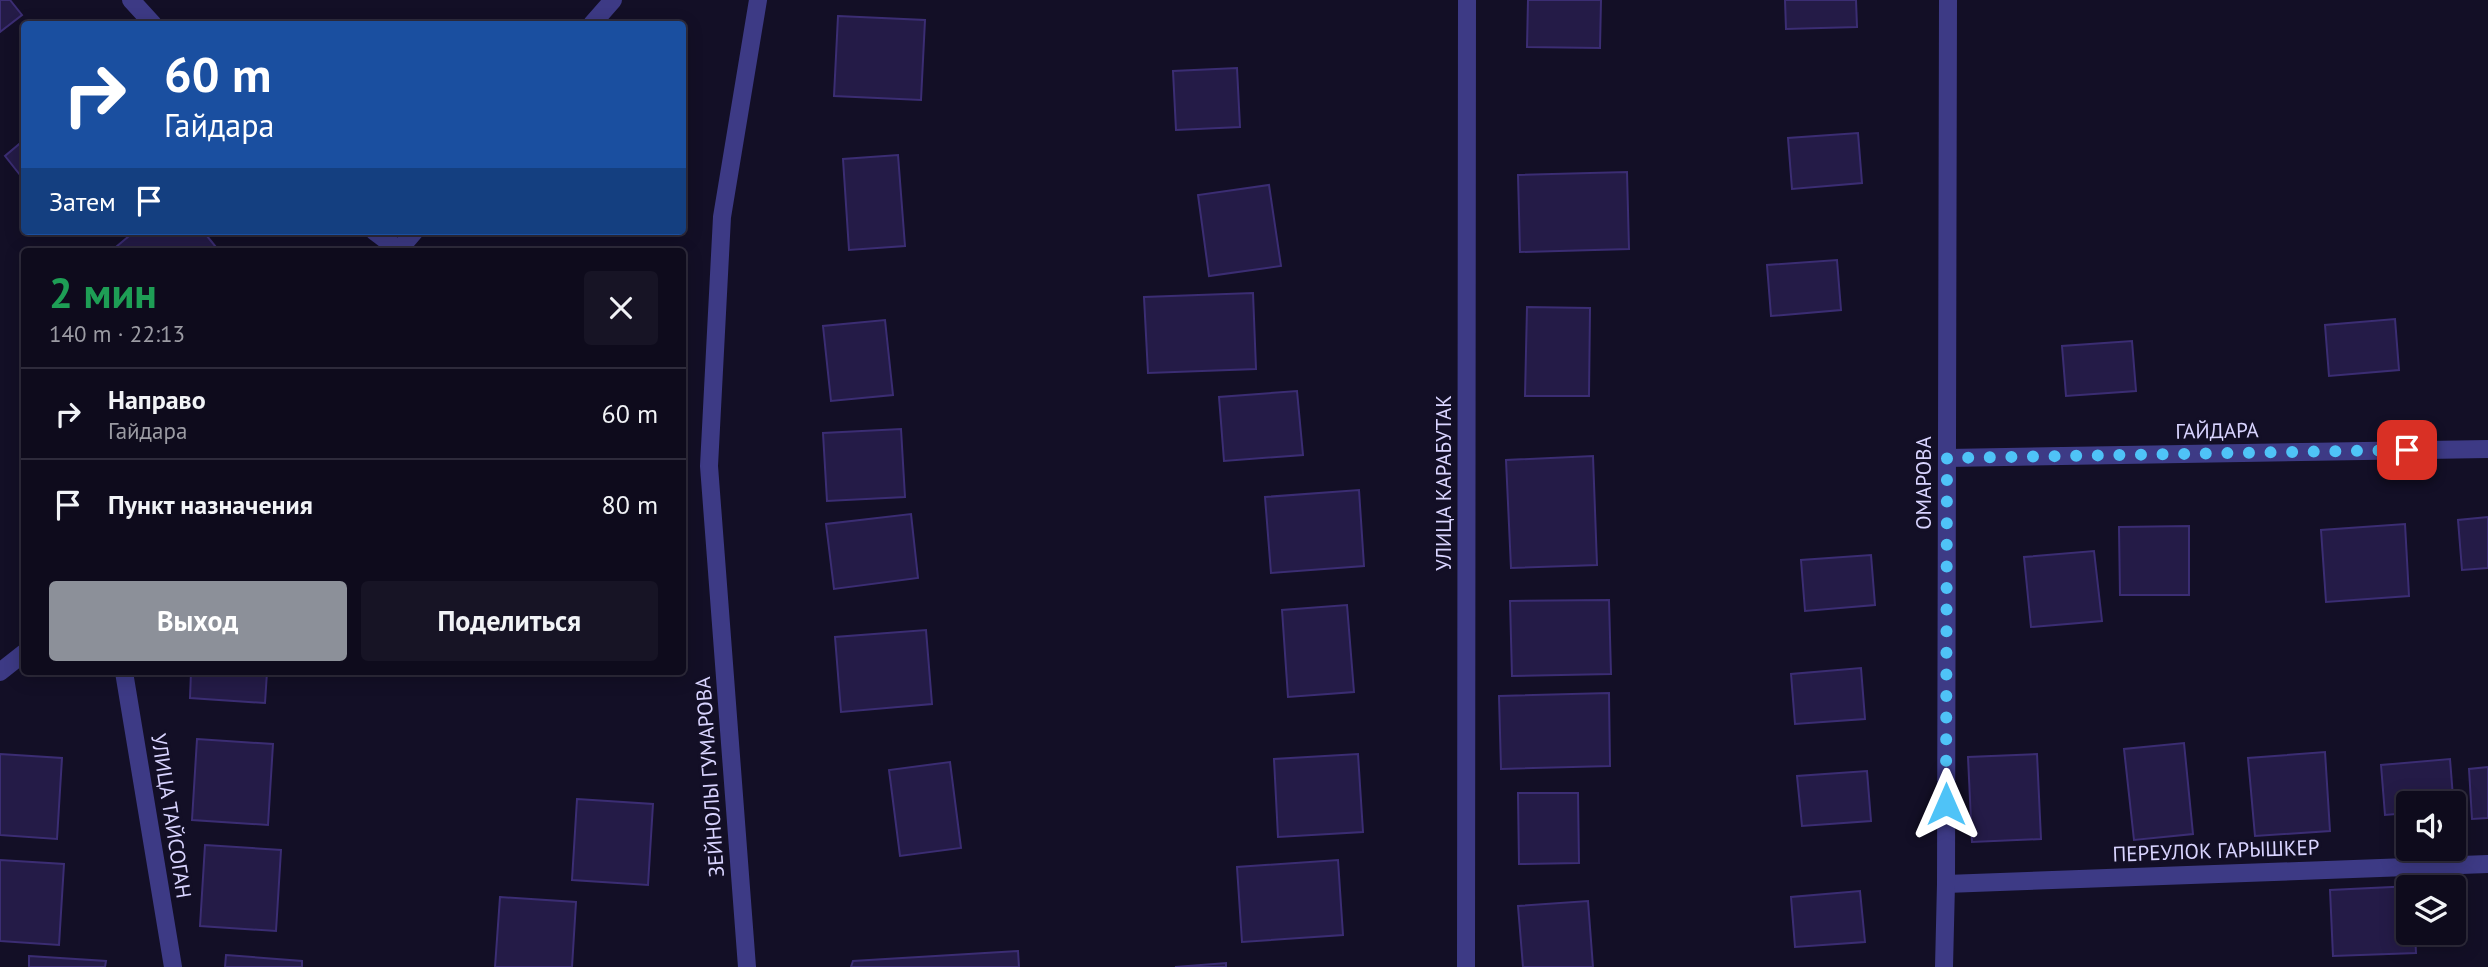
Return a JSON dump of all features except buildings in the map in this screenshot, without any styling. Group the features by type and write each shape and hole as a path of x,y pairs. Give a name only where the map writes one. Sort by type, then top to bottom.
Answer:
{"street":[{"path":"131,0 150,21"},
{"path":"595,21 613,0"},
{"name":"ЗЕЙНОЛЫ ГУМАРОВА","path":"747,967 709,466 722,217 758,0"},
{"name":"УЛИЦА КАРАБУТАК","path":"1466,967 1467,0"},
{"name":"ОМАРОВА","path":"1944,967 1948,0"},
{"path":"379,235 394,248"},
{"name":"ГАЙДАРА","path":"1947,458 2488,449"},
{"path":"0,672 21,655"},
{"name":"УЛИЦА ТАЙСОГАН","path":"124,675 173,967"},
{"name":"ПЕРЕУЛОК ГАРЫШКЕР","path":"1946,884 2488,864"}],"route":[{"path":"1946,804 1947,458 2407,450"}]}
